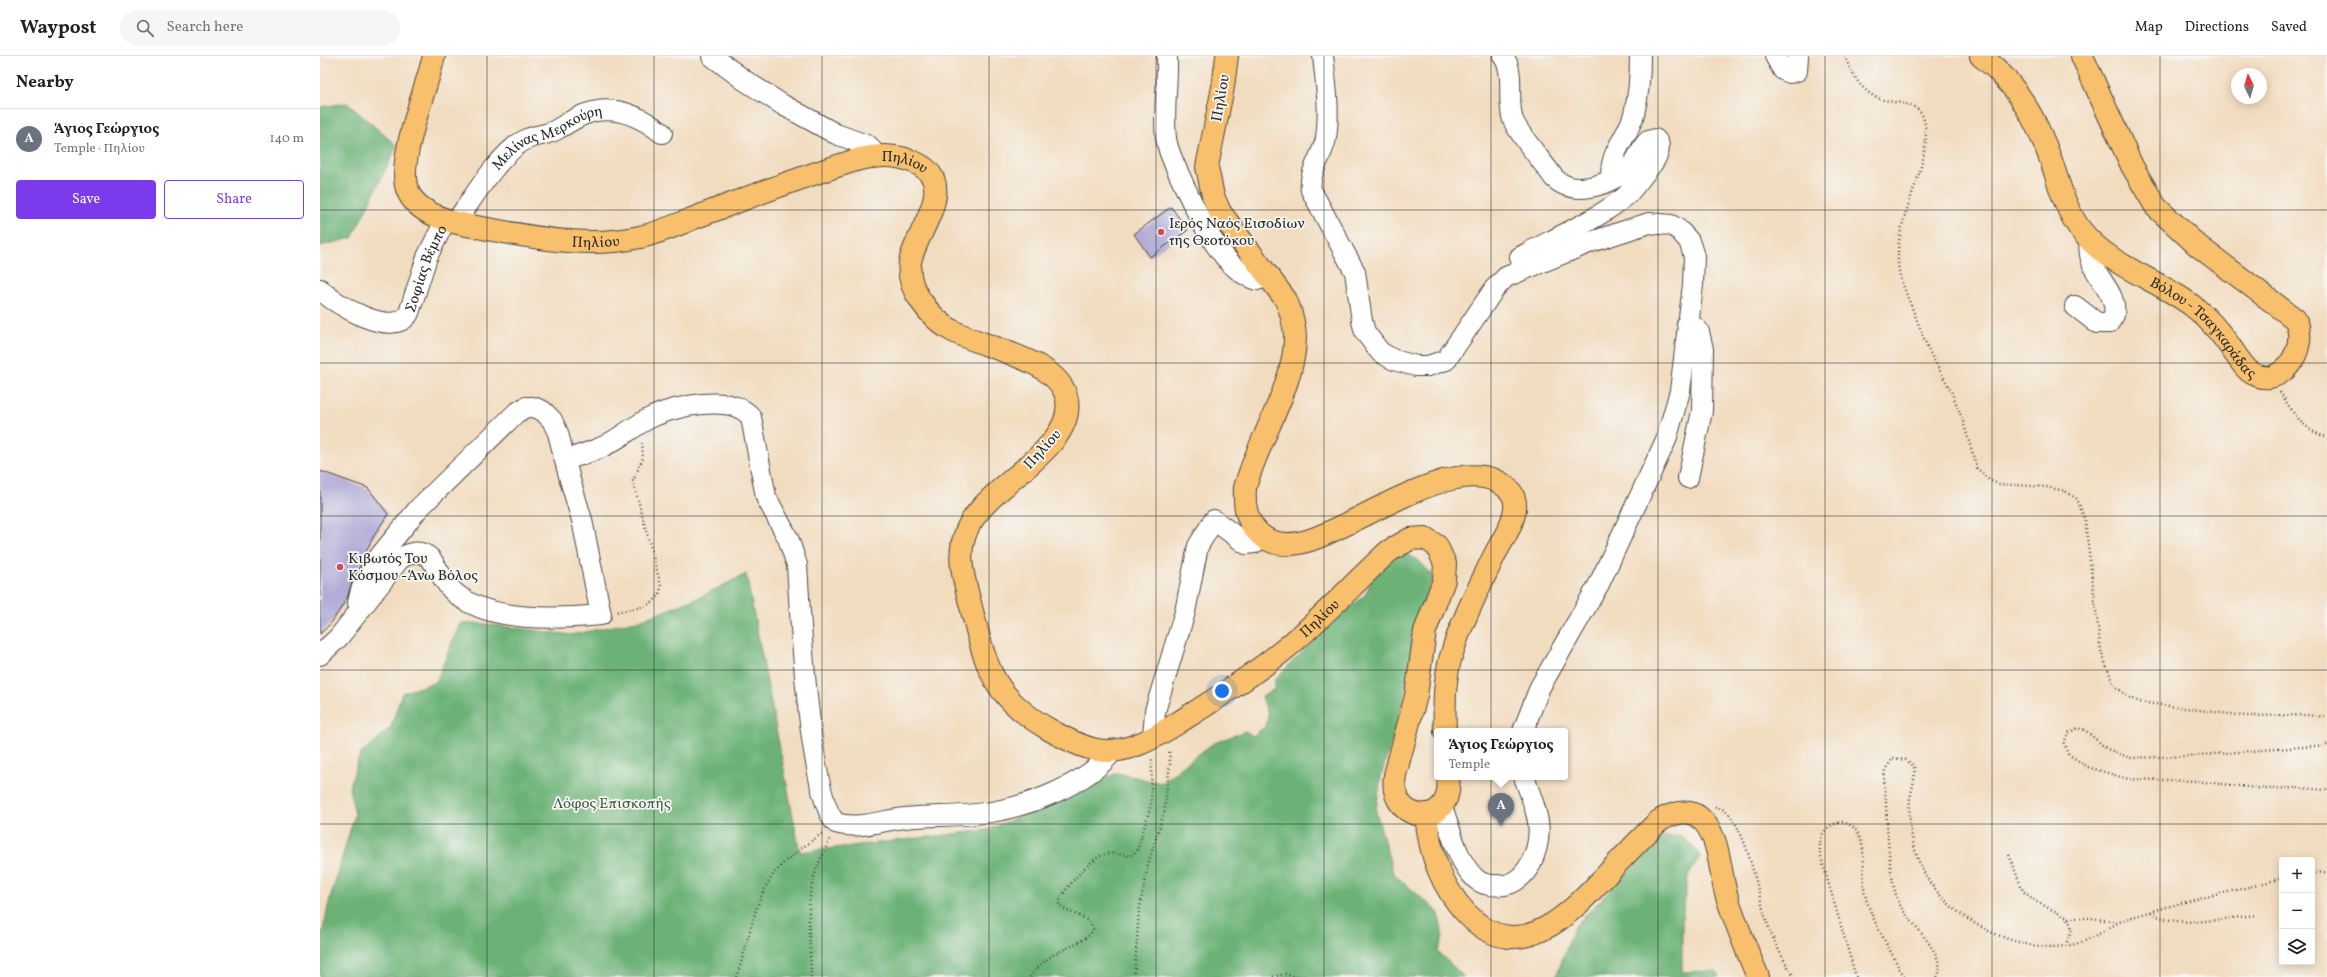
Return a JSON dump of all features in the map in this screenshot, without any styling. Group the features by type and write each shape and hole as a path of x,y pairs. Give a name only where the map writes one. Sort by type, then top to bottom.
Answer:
{"main road":[{"name":"Πηλίου","path":"434,56 408,152 405,184 415,203 428,212 450,220 555,241 593,241 639,237 814,173 876,156 895,156 925,168 934,179 937,189 935,202 915,246 909,268 914,288 928,311 953,331 1046,370 1058,379 1065,391 1068,410 1061,428 1035,460 976,513 964,538 960,565 984,656 992,677 1002,692 1020,711 1056,733 1093,749 1113,751 1161,733 1239,683 1281,653 1397,545 1410,539 1422,537 1430,540 1437,546 1444,560 1445,572 1425,631 1416,696 1395,775 1394,788 1400,805 1411,813 1434,810"},
{"name":"Πηλίου","path":"1227,56 1215,128 1208,156 1208,176 1213,196 1220,212 1270,276 1286,300 1291,314 1295,338 1286,378 1245,488 1245,507 1248,520 1254,529 1264,537"},
{"name":"Βόλου - Τσαγκαράδας","path":"1981,56 2004,75 2034,118 2068,208 2080,229 2090,240 2118,263 2193,306 2218,330 2246,368 2260,376 2270,376 2283,370 2295,358 2299,335 2294,319 2286,311 2234,275 2197,245 2156,207 2132,166 2082,56"},
{"path":"1264,537 1280,542 1306,542 1427,486 1463,476 1483,475 1497,480 1508,488 1515,504 1513,517 1468,611 1448,666 1445,728"},
{"path":"1448,780 1448,792 1434,810 1430,847 1444,882 1456,901 1478,924 1496,933 1513,936 1533,933 1560,920 1590,893 1659,821 1666,817 1682,813 1698,816 1706,826 1714,842 1727,896 1758,977"}],"street":[{"path":"712,56 744,80 783,105 836,134 868,146 876,156"},
{"path":"1167,56 1166,139 1169,152 1193,204 1209,236 1243,273 1257,280 1270,276"},
{"path":"1323,56 1328,124 1324,148 1310,179 1311,190 1356,272 1363,326 1380,352 1394,360 1416,366 1434,365 1446,360 1500,282 1524,269 1636,226 1659,222 1671,225 1689,241 1694,256 1693,285 1687,324 1680,392 1666,440 1599,584 1540,687 1524,728"},
{"path":"1503,56 1508,66 1511,110 1515,125 1554,178 1564,185 1577,188 1592,186 1612,179 1633,164 1646,143 1652,140 1657,140 1659,149 1657,156 1632,190 1610,207 1520,257 1524,269"},
{"path":"1612,179 1610,162 1626,136 1634,115 1639,88 1640,56"},
{"path":"1775,56 1783,70 1790,73 1797,71 1798,56"},
{"name":"Μελίνας Μερκούρη","path":"450,220 492,171 517,146 526,139 555,131 582,115 601,110 623,112 636,116 662,133"},
{"name":"Σοφίας Βέμπο","path":"320,289 326,296 370,320 387,324 403,320 409,313 427,257 450,220"},
{"path":"2075,306 2097,323 2108,323 2114,315 2112,298 2096,272 2089,257 2090,240"},
{"path":"1687,324 1696,328 1699,332 1703,349 1702,411 1688,478"},
{"path":"565,460 600,448 655,416 689,407 710,404 734,406 743,410 751,418 766,496 788,538 797,565 803,645 817,770 824,801 836,823 850,825 905,818 972,814 1015,806 1081,780 1106,760 1113,751"},
{"path":"320,655 336,641 398,561 406,555 419,553 430,558 454,593 466,601 482,607 508,614 532,618 601,615 582,520 558,433 552,420 543,411 533,407 526,407 516,413 418,509 375,562 359,595 358,602 362,607"},
{"path":"1161,733 1157,703 1185,612 1198,546 1214,520 1246,544 1254,543 1264,537"},
{"path":"1434,810 1475,878 1484,885 1506,885 1522,877 1533,859 1539,831 1534,800 1525,780"}],"path":[{"path":"1845,56 1856,78 1869,94 1883,100 1910,105 1920,112 1923,117 1925,144 1899,239 1898,270 1901,280 1929,351 1951,391 1962,418 1977,468 1989,480 1998,484 2046,487 2065,491 2077,499 2085,520 2101,651 2113,684 2128,697 2140,702 2246,716 2307,715 2327,718"},
{"path":"2270,376 2297,418 2310,430 2327,437"},
{"path":"601,615 645,606 659,597 661,592 661,586 633,481 643,458 643,444 639,438 627,433"},
{"path":"2327,745 2187,756 2130,758 2107,749 2085,730 2078,728 2068,733 2064,743 2068,754 2088,767 2128,779 2196,781 2264,789 2297,788 2327,790"},
{"path":"1030,977 1048,958 1084,940 1092,933 1093,929 1090,922 1063,909 1059,904 1062,894 1097,858 1105,854 1115,853 1130,856 1137,851 1151,805 1161,733"},
{"path":"1134,977 1139,912 1148,864 1164,812 1170,764 1161,733"},
{"path":"1937,977 1939,963 1936,954 1901,908 1894,888 1884,780 1885,770 1893,758 1906,760 1914,766 1910,800 1915,850 1925,874 1942,895 1973,923 2010,940 2027,945 2054,946 2078,943 2118,922 2150,912 2279,879"},
{"path":"1698,816 1708,808 1718,807 1733,816 1751,866 1766,920 1794,977"},
{"path":"1856,977 1820,854 1819,841 1822,832 1829,826 1842,822 1855,828 1859,834 1863,853 1865,894 1869,909 1905,977"},
{"path":"736,977 760,898 769,880 782,865 836,823"},
{"path":"811,977 810,905 812,882 820,859 836,823"},
{"path":"2009,855 2020,886 2026,894 2037,902 2068,918 2091,918 2118,922"},
{"path":"2315,873 2327,872"},
{"path":"2150,912 2160,919 2172,921 2207,921 2256,915"},
{"path":"2066,944 2072,929 2068,918"},
{"path":"1274,977 1285,974 1297,977"}],"green space":[{"path":"347,103 397,146 352,238 320,246 320,107"},
{"name":"Λόφος Επισκοπής","path":"1397,553 1403,553 1413,557 1433,576 1413,637 1408,686 1381,776 1376,811 1393,873 1439,913 1443,937 1438,952 1464,977 320,977 320,944 329,902 355,814 349,788 360,754 391,727 402,693 436,682 460,623 485,624 571,635 641,620 698,598 746,574 800,852 988,830 1117,773 1161,783 1212,744 1245,731 1253,736 1266,726 1268,715 1262,697 1275,688 1275,679 1332,622 1365,595 1374,575"},
{"path":"1681,836 1701,855 1688,876 1682,919 1682,972 1716,971 1719,977 1556,977 1574,927 1662,837"}],"building":[{"name":"Ιερός Ναός Εισοδίων της Θεοτόκου","path":"1171,207 1188,230 1150,257 1134,234"},
{"name":"Κιβωτός Του Κόσμου -Άνω Βόλος","path":"320,471 368,488 388,514 372,539 351,585 347,598 332,622 320,634"}],"place":[{"name":"Ιερός Ναός Εισοδίων της Θεοτόκου","path":"1161,232"},
{"name":"Κιβωτός Του Κόσμου -Άνω Βόλος","path":"340,567"},
{"name":"Άγιος Γεώργιος","path":"1501,826"}]}
